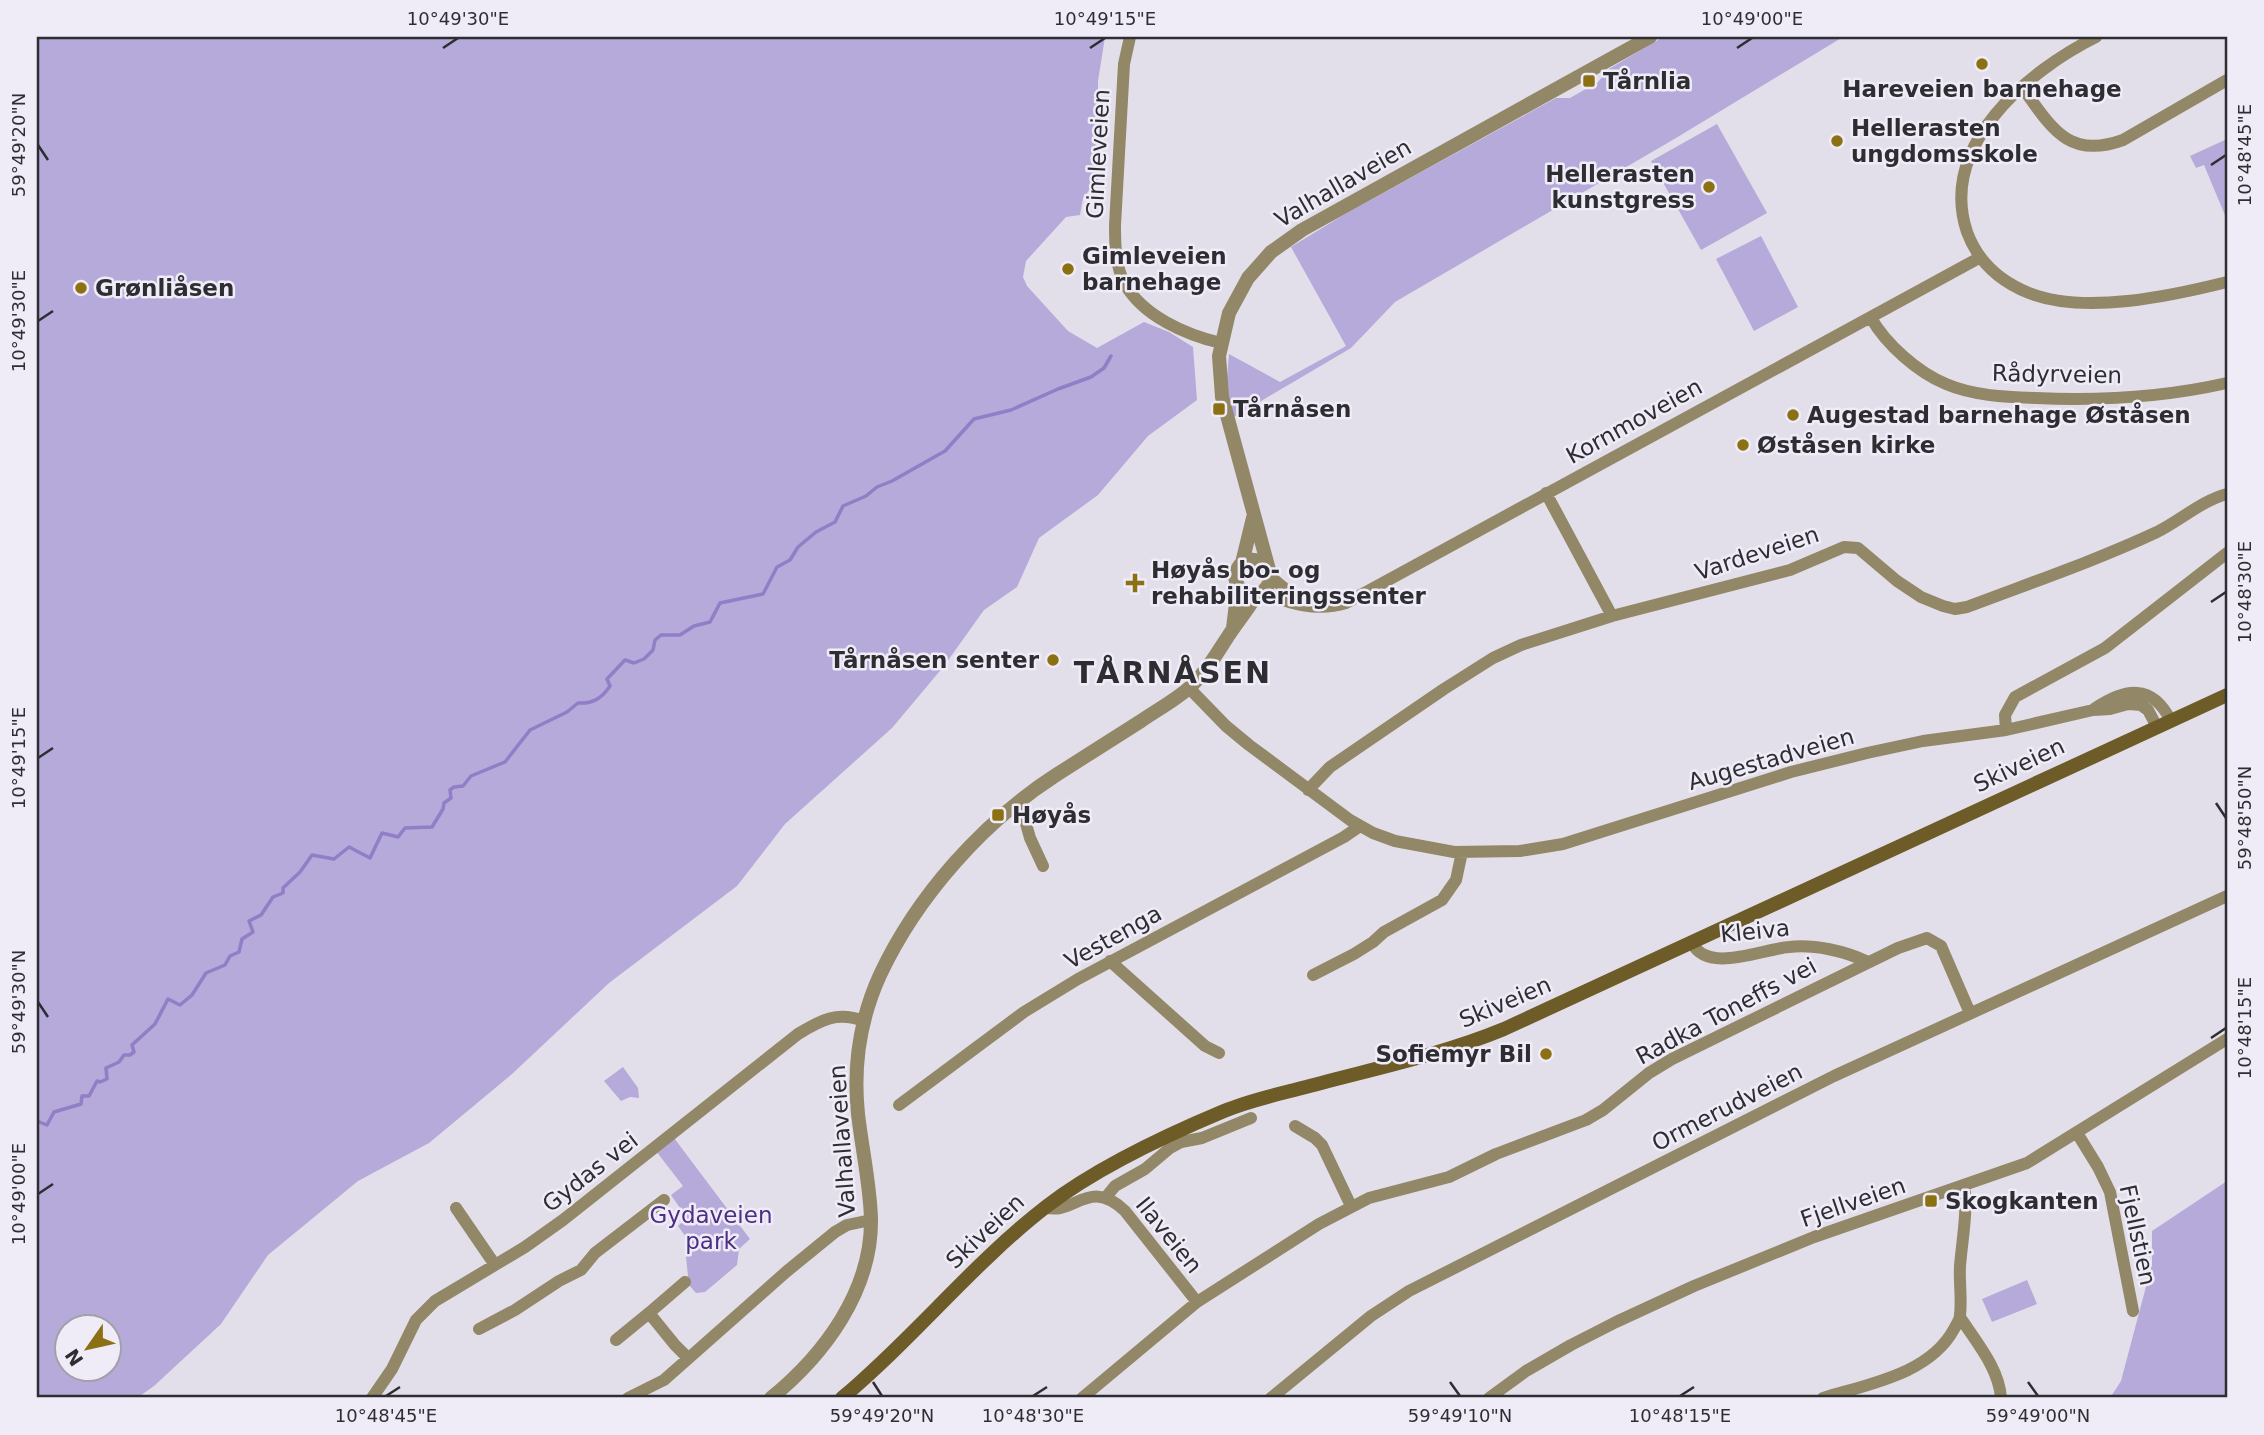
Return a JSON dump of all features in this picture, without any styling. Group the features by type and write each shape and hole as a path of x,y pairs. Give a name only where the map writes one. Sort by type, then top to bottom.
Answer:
{"main road":[{"name":"Skiveien","path":"842,1398 882,1363 1007,1239 1045,1207 1105,1170 1227,1110 1466,1044 1532,1017 2227,695"}],"street":[{"name":"Gimleveien","path":"1130,37 1123,74 1115,225 1119,268 1131,292 1152,312 1173,325 1221,344"},
{"name":"Valhallaveien","path":"1268,571 1222,397 1219,369 1221,344 1229,313 1243,287 1265,259 1288,239 1650,37"},
{"path":"2096,37 2051,64 2022,88 1981,134 1965,164 1962,212 1979,258 1993,272 2029,293 2077,302 2148,299 2227,282"},
{"path":"2022,88 2054,130 2079,145 2094,147 2123,140 2227,80"},
{"name":"Kornmoveien","path":"1260,593 1294,604 1324,607 1346,603 1979,258"},
{"name":"Rådyrveien","path":"1871,318 1882,336 1910,362 1946,384 1988,395 2108,400 2227,383"},
{"path":"1546,493 1612,616"},
{"name":"Vardeveien","path":"1308,790 1330,767 1444,689 1493,658 1521,645 1612,616 1790,570 1851,546 1858,548 1897,581 1921,597 1943,607 1967,607 2131,543 2173,523 2210,500 2227,494"},
{"name":"Valhallaveien","path":"1242,563 1253,517"},
{"path":"2007,730 2005,715 2015,697 2105,648 2227,553"},
{"path":"1268,571 1268,586 1260,593 1248,594 1238,587 1236,571 1242,563 1254,559 1268,571 1305,605"},
{"name":"Valhallaveien","path":"1233,629 1238,587"},
{"name":"Valhallaveien","path":"771,1398 807,1365 842,1318 864,1267 871,1220 856,1084 869,1001 888,959 925,902 971,847 1020,802 1055,776 1189,688 1209,665 1260,593"},
{"name":"Augestadveien","path":"1189,688 1226,726 1308,790 1360,825 1395,841 1429,849 1462,852 1520,851 1563,844 1791,772 1923,741 2007,730 2093,710 2127,704 2141,705 2164,724"},
{"path":"1020,802 1030,838 1043,866"},
{"name":"Vestenga","path":"899,1105 1024,1012 1110,961 1344,837 1360,825"},
{"path":"1314,975 1354,954 1384,932 1441,900 1456,880 1462,852"},
{"name":"Ormerudveien","path":"1271,1398 1371,1316 1409,1292 1756,1114 2227,896"},
{"name":"Radka Toneffs vei","path":"1082,1398 1197,1302 1351,1206 1391,1191 1449,1177 1496,1154 1586,1120 1672,1059 1919,939 1927,938 1941,946 1970,1013"},
{"name":"Kleiva","path":"1692,943 1699,952 1708,957 1734,957 1777,948 1799,947 1845,952 1868,962"},
{"path":"1110,961 1205,1046 1219,1053"},
{"name":"Gydas vei","path":"372,1398 392,1369 416,1320 435,1301 525,1247 563,1220 798,1034 819,1022 839,1016 864,1021"},
{"name":"Fjellveien","path":"1489,1398 1526,1371 1571,1345 1616,1321 1695,1286 1814,1237 2014,1169 2227,1040"},
{"name":"Ilaveien","path":"1106,1197 1115,1186 1145,1169 1170,1147 1202,1138 1251,1118"},
{"path":"1295,1126 1322,1145 1351,1206"},
{"name":"Fjellstien","path":"2077,1133 2110,1192 2133,1311"},
{"path":"1824,1398 1915,1366 1937,1352 1950,1338 1960,1317 1959,1278 1966,1205 1964,1185"},
{"name":"Ilaveien","path":"1045,1207 1054,1210 1094,1196 1115,1201 1197,1302"},
{"path":"479,1329 581,1270 595,1253 664,1200"},
{"path":"456,1208 495,1265"},
{"path":"628,1398 664,1380 835,1232 847,1225 871,1220"},
{"path":"616,1340 685,1282"},
{"path":"649,1313 688,1358"},
{"path":"1960,1317 1994,1371 2001,1398"}],"green space":[{"path":"37,37 1105,37 1098,81 1098,180 1083,198 1080,215 1066,217 1026,261 1023,277 1027,286 1068,331 1097,348 1144,322 1169,332 1193,347 1197,400 1148,436 1098,495 1039,538 1017,587 984,610 944,666 892,728 785,824 737,886 609,983 512,1074 429,1143 358,1181 268,1255 221,1324 154,1386 137,1398 37,1398"},
{"path":"1663,37 1843,37 1395,302 1351,348 1229,420 1226,389 1229,354 1280,382 1346,346 1291,247 1345,214 1556,98 1570,98 1598,82 1609,69"},
{"name":"Hellerasten kunstgress","path":"1717,124 1767,213 1701,250 1651,161"},
{"path":"2227,139 2227,220 2204,165 2196,168 2190,156"},
{"path":"1761,236 1798,307 1754,331 1716,259"},
{"path":"623,1067 638,1088 639,1098 630,1097 621,1101 604,1081"},
{"name":"Gydaveien park","path":"674,1138 750,1239 739,1249 737,1265 705,1292 696,1293 689,1285 686,1257 694,1248 678,1226 687,1218 671,1195 683,1186 656,1151"},
{"path":"2227,1181 2227,1398 2110,1398 2121,1381 2152,1264 2152,1231"},
{"path":"2027,1280 2037,1304 1992,1322 1982,1299"}],"waterway":[{"path":"37,1121 47,1125 54,1112 81,1104 82,1096 89,1096 97,1081 107,1079 106,1068 119,1062 124,1055 134,1052 132,1045 155,1024 168,999 180,1005 192,995 206,973 225,965 230,956 239,952 242,939 253,932 249,921 261,915 273,897 283,893 283,888 300,872 312,855 334,859 349,847 370,858 382,833 398,837 405,828 432,827 444,803 451,798 450,790 463,786 471,776 505,762 530,730 567,712 578,703 600,697 610,686 607,679 625,660 634,663 644,659 653,650 655,640 661,635 680,635 694,626 710,622 720,603 763,594 777,567 790,560 798,547 816,532 835,522 843,506 866,496 877,487 945,451 974,419 1011,410 1091,377 1104,368 1111,356"}],"place":[{"name":"Hareveien barnehage","path":"1982,64"},
{"name":"Tårnlia","path":"1589,81"},
{"name":"Hellerasten ungdomsskole","path":"1837,141"},
{"name":"Hellerasten kunstgress","path":"1709,187"},
{"name":"Gimleveien barnehage","path":"1068,269"},
{"name":"Grønliåsen","path":"81,288"},
{"name":"Tårnåsen","path":"1219,409"},
{"name":"Augestad barnehage Øståsen","path":"1793,415"},
{"name":"Øståsen kirke","path":"1743,445"},
{"name":"Høyås bo- og rehabiliteringssenter","path":"1135,583"},
{"name":"Tårnåsen senter","path":"1053,660"},
{"name":"Høyås","path":"998,815"},
{"name":"Sofiemyr Bil","path":"1546,1054"},
{"name":"Skogkanten","path":"1931,1201"}],"district":[{"name":"TÅRNÅSEN","path":"1173,673"}]}
